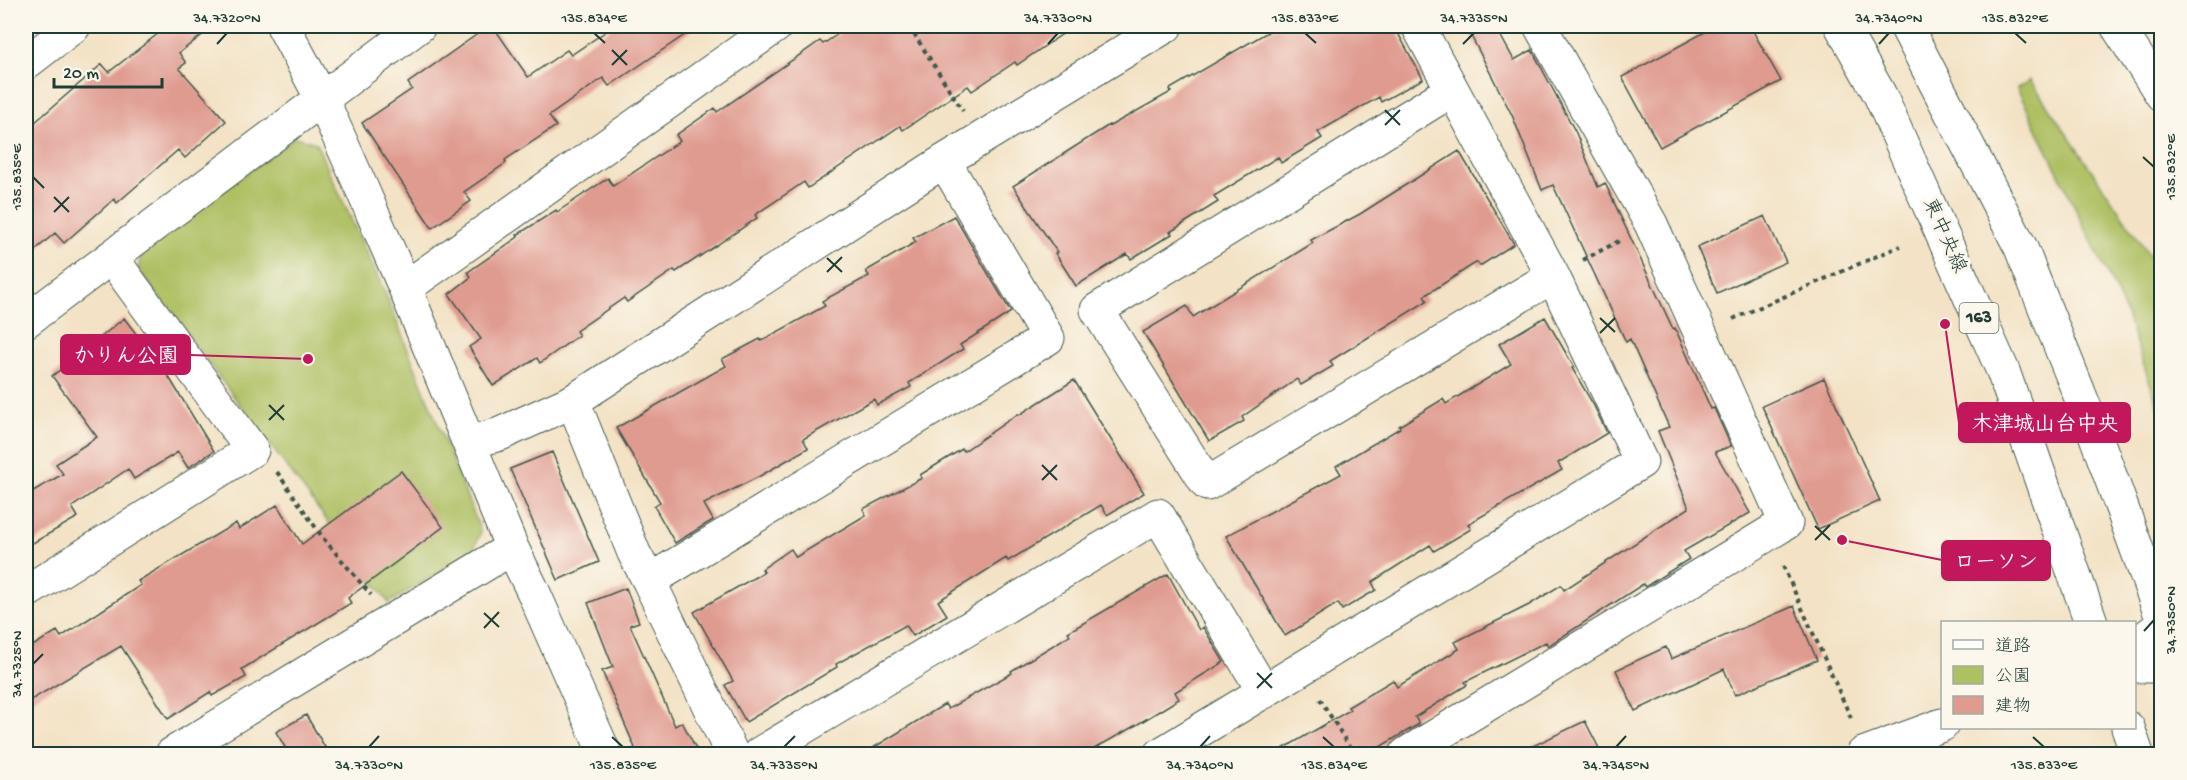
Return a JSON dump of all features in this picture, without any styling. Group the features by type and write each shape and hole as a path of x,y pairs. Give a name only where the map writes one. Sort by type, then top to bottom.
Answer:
{"main road":[{"path":"26,63 74,26"},
{"path":"283,26 322,99 405,288 512,548 533,591 598,752"},
{"path":"26,321 419,26"},
{"path":"405,288 776,26"},
{"path":"469,443 500,434 573,401 944,161 1166,26"},
{"path":"1161,754 1641,462 1553,276 1418,26"},
{"path":"1406,754 1786,523 1651,224 1540,26"},
{"name":"東中央線","path":"1841,26 1880,95 2003,371 2091,621"},
{"path":"1906,26 2021,248 2091,423 2162,618"},
{"path":"2117,26 2162,95"},
{"path":"1452,90 1097,310 1206,484 1553,276"},
{"path":"649,581 1048,338 944,161"},
{"path":"26,592 252,450 111,257"},
{"path":"573,401 634,553 732,754"},
{"path":"759,754 1158,515 1264,692"},
{"path":"172,754 512,548"},
{"path":"2136,644 2162,625"},
{"path":"2136,666 2162,666"},
{"path":"1863,754 1941,725"},
{"path":"2128,729 2137,754"}],"path":[{"path":"909,26 981,139"},
{"path":"1553,276 1651,224"},
{"path":"1700,333 1900,246"},
{"path":"252,450 270,461 323,538 392,621"},
{"path":"1768,534 1851,718"},
{"path":"1302,669 1354,754"}],"green space":[{"path":"2030,80 2161,272 2161,414 2122,304 2017,88"},
{"path":"295,137 316,143 386,295 481,532 472,552 389,603 138,269 142,252"}],"building":[{"path":"168,26 214,26 179,53 186,63 179,68 226,121 185,158 178,150 117,203 114,199 64,243 55,233 26,258 26,130 102,64 109,72"},
{"path":"489,26 493,26 528,77 567,50 571,55 614,26 698,26 609,86 603,78 549,116 556,126 505,160 506,163 464,192 471,201 432,228 362,123 412,89 408,83"},
{"path":"850,26 1074,26 1017,65 1015,62 972,91 968,86 903,130 900,126 808,188 804,182 755,215 757,218 676,272 674,270 627,302 624,298 576,331 579,335 540,363 537,358 493,386 469,347 481,339 449,294 471,277 468,272 518,237 517,235 608,178 613,186 680,141 676,135 715,108 717,112 820,41 823,44"},
{"path":"1278,26 1394,26 1423,79 1381,102 1379,97 1318,132 1322,138 1281,163 1278,157 1214,196 1218,202 1170,232 1172,234 1131,259 1127,254 1076,286 1055,253 1057,252 1013,186 1109,125 1171,92 1170,89"},
{"path":"1466,26 1495,26 1514,60 1532,50 1576,133 1598,187 1605,183 1673,329 1675,328 1711,409 1714,408 1731,446 1715,452 1750,513 1684,551 1689,559 1645,587 1643,584 1548,646 1546,642 1465,682 1467,685 1415,717 1419,724 1368,754 1274,754 1350,710 1348,707 1393,680 1397,687 1459,649 1455,642 1529,605 1561,585 1564,590 1689,508 1658,431 1669,427 1630,339 1626,342 1553,185 1542,190 1512,115"},
{"path":"1716,26 1750,26 1781,81 1660,147 1622,77"},
{"path":"1459,151 1514,244 1480,266 1477,262 1424,296 1427,301 1330,361 1333,366 1301,385 1297,379 1242,417 1244,421 1209,441 1143,332 1187,306 1193,317 1313,243 1311,240 1360,214"},
{"path":"954,216 1011,312 960,345 963,349 909,383 911,387 877,405 874,399 803,439 808,448 760,476 704,504 713,520 675,543 654,506 660,502 616,428 726,366 722,359 760,339 761,341 825,306 822,301 869,276 866,271 916,242 913,238"},
{"path":"1765,216 1786,262 1717,293 1697,247"},
{"path":"1545,317 1574,367 1572,368 1607,433 1558,463 1562,470 1468,524 1471,529 1434,551 1430,545 1372,582 1376,590 1342,610 1338,603 1285,636 1226,536 1341,474 1336,466 1443,399 1446,404 1511,364 1499,344"},
{"path":"124,318 167,374 214,451 188,468 178,452 134,479 128,469 72,507 78,517 26,547 26,495 63,474 56,464 97,437 52,376 98,342 96,341"},
{"path":"1824,378 1880,501 1818,529 1762,406"},
{"path":"1074,380 1144,493 1107,515 1101,505 1008,561 1006,558 938,601 947,615 913,636 906,625 836,664 837,667 746,722 725,685 733,681 694,612 764,572 762,569 791,549 796,557 866,515 863,509 922,478 920,475 962,449 964,451 1018,414"},
{"path":"552,452 599,562 558,580 510,469"},
{"path":"401,471 443,527 348,598 351,603 242,669 246,677 212,696 210,692 168,719 121,646 26,703 26,650 57,631 61,637 141,585 138,581 236,523 239,529 277,505 302,544"},
{"path":"1168,574 1199,630 1203,627 1224,662 1175,692 1179,699 1138,724 1085,754 863,754 945,704 948,709 1012,673 1011,671 1070,635 1068,632"},
{"path":"626,588 639,622 630,625 675,726 682,722 699,754 623,754 635,748 602,671 613,667 588,603"},
{"path":"1794,606 1817,660 1735,695 1724,669 1635,711 1616,670 1666,647 1671,659"},
{"path":"306,715 329,754 289,754 276,732"},
{"path":"1585,721 1602,754 1516,754"}],"place":[{"name":"木津城山台中央","path":"1945,324"},
{"name":"かりん公園","path":"308,359"},
{"name":"ローソン","path":"1842,540"}]}
